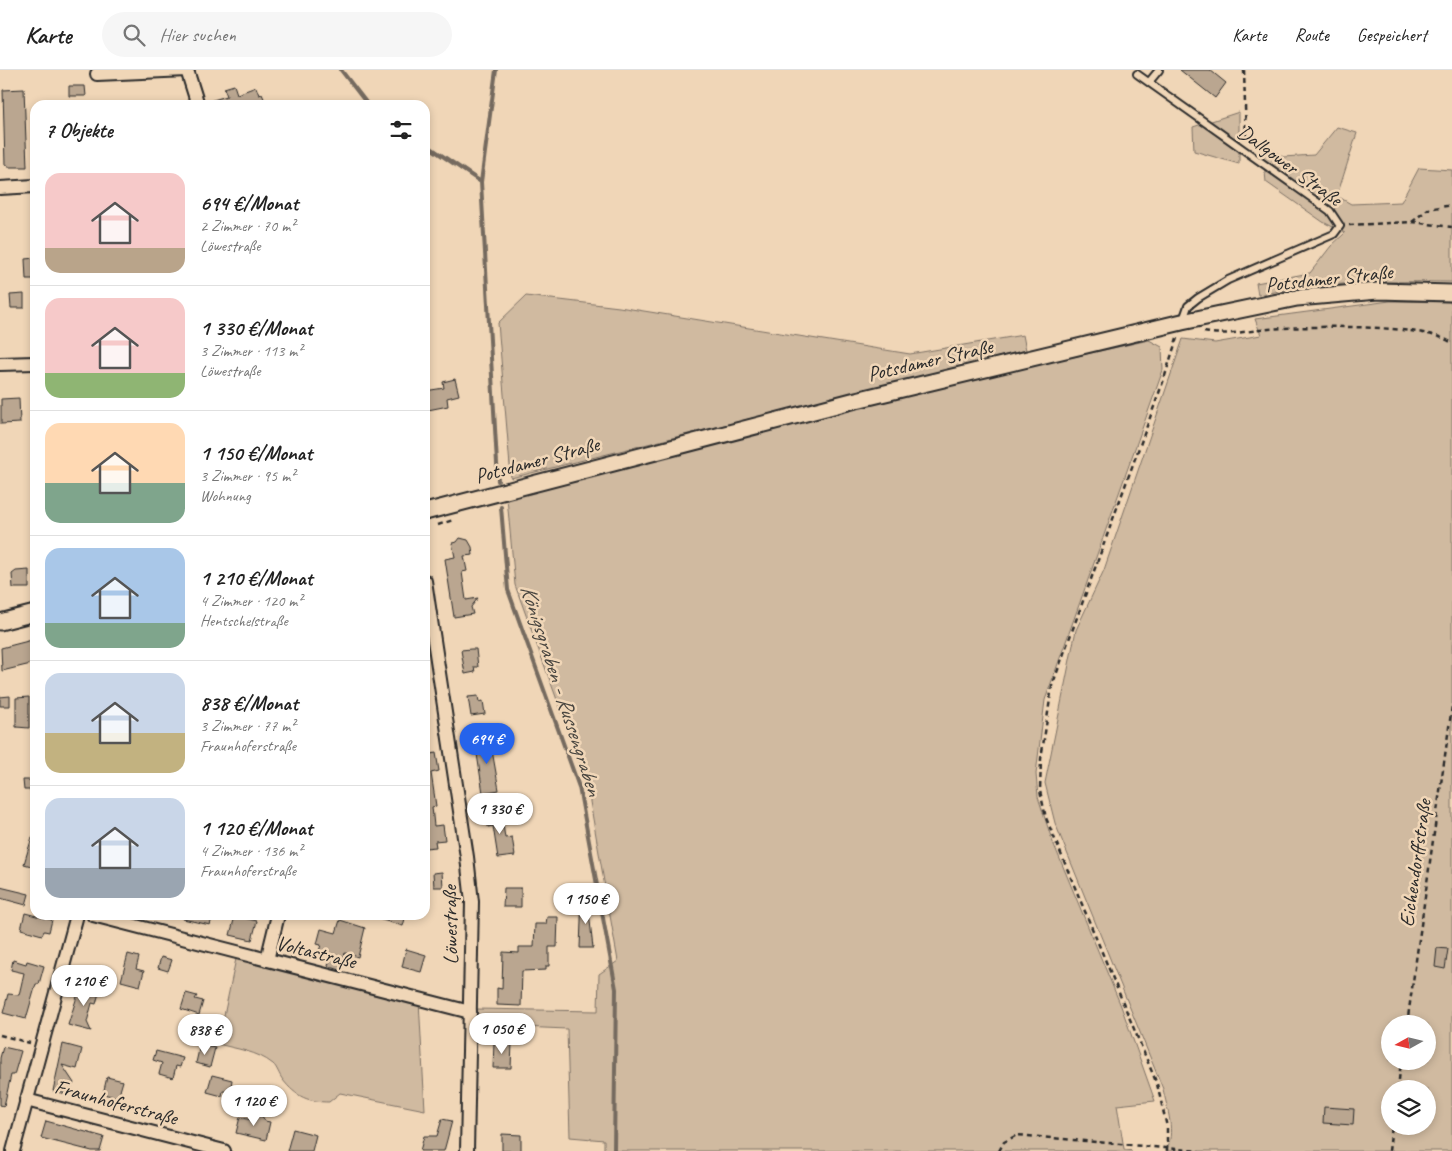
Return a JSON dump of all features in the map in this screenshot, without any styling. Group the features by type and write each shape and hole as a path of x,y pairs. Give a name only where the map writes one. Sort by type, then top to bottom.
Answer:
{"street":[{"path":"97,74 187,70 196,100"},
{"path":"0,188 30,186"},
{"name":"Potsdamer Straße","path":"430,511 852,401 1182,322 1297,298 1378,291 1452,293"},
{"path":"0,364 30,363"},
{"path":"0,622 30,614"},
{"name":"Löwestraße","path":"430,614 472,902 467,1151"},
{"path":"13,1151 75,920"},
{"name":"Voltastraße","path":"113,920 470,1012"},
{"path":"268,960 277,920"},
{"name":"Fraunhoferstraße","path":"26,1100 224,1151"}],"lane":[{"path":"1149,82 1159,70"},
{"name":"Dallgower Straße","path":"1137,74 1330,211 1340,226 1334,234 1228,280 1198,298 1188,306 1182,322"}],"path":[{"path":"1244,70 1247,152"},
{"path":"1412,222 1428,208 1452,205"},
{"path":"1340,226 1412,222 1452,227"},
{"path":"1167,1150 1167,1128 1157,1084 1046,818 1040,791 1045,727 1052,686 1163,382 1182,322 1204,332 1220,334 1294,328 1380,329 1431,334 1452,343"},
{"name":"Eichendorffstraße","path":"1408,1015 1452,706"},
{"path":"0,1035 41,1046"},
{"path":"1000,1151 1004,1142 1017,1135 1167,1150 1199,1151"},
{"path":"1389,1151 1391,1135"}],"shaded area":[{"path":"1239,112 1239,164 1194,151 1193,127"},
{"path":"1337,127 1357,133 1337,196 1351,204 1401,202 1419,168 1452,170 1452,282 1355,283 1307,287 1258,295 1256,283 1310,273 1331,246 1345,233 1323,222 1266,182 1262,143 1283,157 1314,155"},
{"path":"526,296 619,307 910,354 1023,335 1026,350 511,478 498,323"},
{"path":"1390,301 1452,302 1452,1151 1166,1151 1169,1144 1170,1128 1163,1089 1055,823 1045,783 1076,630 1104,570 1183,339 1215,343 1261,335 1255,319"},
{"path":"1149,340 1162,347 1163,370 1045,700 1036,774 1038,797 1052,840 1121,1006 1155,1101 1117,1105 1124,1149 1132,1151 604,1151 604,1140 570,1137 567,1029 475,1025 475,1009 598,1011 599,974 618,961 586,779 515,585 507,498 907,394"},
{"path":"237,954 419,1001 425,1110 340,1093 329,1102 309,1100 293,1091 283,1080 274,1065 267,1060 246,1051 218,1044"}],"building":[{"path":"1180,70 1210,70 1226,83 1215,98"},
{"path":"234,85 237,94 256,87 259,95 262,94 265,100 213,100 227,96 224,88"},
{"path":"69,86 85,86 86,96 69,96"},
{"path":"24,89 27,167 8,167 8,165 5,165 3,90"},
{"path":"30,258 30,279 26,279 25,259"},
{"path":"24,294 24,308 11,308 10,295"},
{"path":"455,379 459,395 447,398 448,406 430,410 430,390 444,388 443,382"},
{"path":"19,398 20,423 1,424 1,399"},
{"path":"460,538 468,540 472,547 473,555 464,556 467,571 462,572 466,600 478,598 471,607 473,614 454,617 445,559 455,557 452,543 457,542"},
{"path":"29,570 29,588 13,588 12,574 16,571"},
{"path":"30,641 30,664 2,671 1,648"},
{"path":"476,649 478,667 474,667 475,672 465,674 461,650"},
{"path":"10,696 10,706 0,706 0,697"},
{"path":"478,696 479,702 483,701 485,714 471,716 468,697"},
{"path":"29,697 29,728 16,727 16,698"},
{"path":"489,736 490,739 499,790 483,793 475,741 478,741 478,737"},
{"path":"436,753 439,771 431,773 436,806 432,807 434,826 443,825 445,840 435,841 436,847 430,848 430,754"},
{"path":"23,780 30,780 30,790 24,790"},
{"path":"501,811 505,838 512,837 515,856 498,858 493,826 488,827 485,813"},
{"path":"30,844 30,866 24,864"},
{"path":"442,872 443,887 434,887 433,873"},
{"path":"0,887 29,894 26,905 0,898"},
{"path":"504,888 521,888 521,907 503,907"},
{"path":"582,894 587,894 593,948 580,948"},
{"path":"25,913 30,914 30,920 52,920 49,932 44,931 42,935 21,929"},
{"path":"547,917 558,917 557,947 549,947 549,966 546,966 546,970 522,971 521,1006 497,1005 497,988 502,989 503,952 519,953 519,947 534,947 535,924 546,924"},
{"path":"188,920 212,920 210,925"},
{"path":"234,920 257,921 252,940 230,935"},
{"path":"340,920 365,928 358,957 345,953 340,970 328,966 331,954 319,951 321,945 317,944 321,929 336,933"},
{"path":"382,920 405,920 403,926"},
{"path":"1437,948 1448,949 1445,969 1435,967"},
{"path":"406,949 426,955 421,972 402,967"},
{"path":"128,954 139,957 136,969 144,971 140,986 121,981"},
{"path":"161,957 172,960 168,971 158,968"},
{"path":"13,960 26,964 27,961 44,966 39,984 36,984 26,1019 3,1013 8,994 19,995 24,973 11,970"},
{"path":"81,984 100,989 96,1004 92,1003 87,1022 91,1031 68,1025"},
{"path":"186,993 197,996 195,999 203,1001 199,1015 181,1009"},
{"path":"494,1042 512,1042 511,1068 493,1068"},
{"path":"63,1044 82,1049 77,1069 62,1065 74,1083 67,1094 53,1091"},
{"path":"200,1045 215,1048 210,1067 196,1063"},
{"path":"3,1047 21,1051 14,1075 11,1075 4,1106 0,1105 0,1058"},
{"path":"156,1051 183,1058 180,1067 176,1066 173,1078 159,1074 162,1063 153,1060"},
{"path":"212,1075 232,1080 230,1092 223,1091 222,1096 207,1092"},
{"path":"107,1077 123,1081 120,1091 122,1094 116,1097 103,1094"},
{"path":"1324,1107 1354,1109 1353,1125 1323,1123"},
{"path":"252,1113 262,1116 265,1121 270,1122 266,1140 236,1133 240,1117 251,1120"},
{"path":"442,1119 452,1121 444,1151 420,1151 424,1136 437,1136"},
{"path":"46,1121 104,1137 100,1151 92,1151 41,1138"},
{"path":"293,1129 316,1135 312,1151 287,1151"},
{"path":"502,1134 521,1135 521,1151 502,1151"}],"waterway":[{"path":"341,70 364,100"},
{"path":"496,70 481,182 498,481"},
{"path":"430,147 481,182"},
{"name":"Königsgraben - Russengraben","path":"501,507 508,590 579,787 616,989 614,1151"}]}
